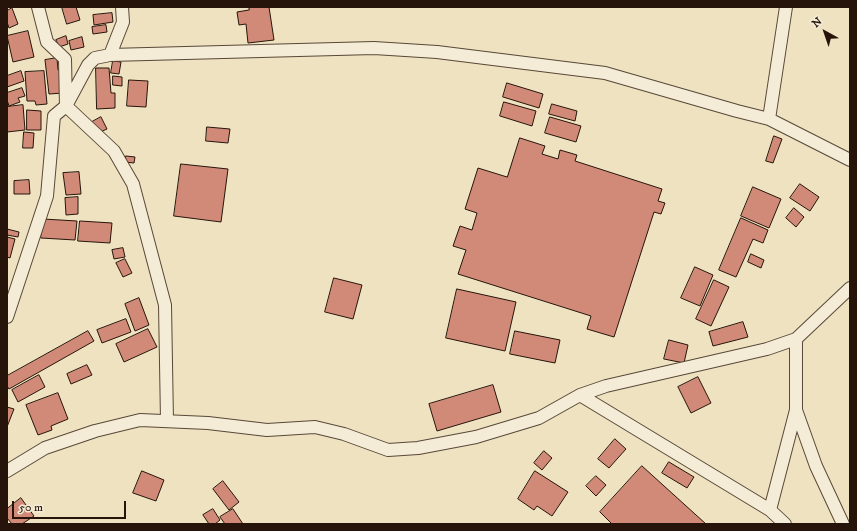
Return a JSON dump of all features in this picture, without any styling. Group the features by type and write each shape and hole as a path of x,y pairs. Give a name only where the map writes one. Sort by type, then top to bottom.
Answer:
{"street":[{"path":"38,7 47,42 65,59 66,106 114,150 133,184 165,305 167,421"},
{"path":"110,55 123,22 122,7"},
{"path":"769,118 786,7"},
{"path":"7,317 47,196 54,116 66,106 88,65 95,58 110,55 374,48 437,52 605,73 737,111 769,118 850,160"},
{"path":"7,471 45,448 95,431 140,420 208,423 267,430 315,428 344,434 388,450 418,448 476,437 539,418 580,395 606,386 767,349 796,339 850,288"},
{"path":"770,510 796,410 796,339"},
{"path":"580,395 770,510 785,524"},
{"path":"796,410 816,466 843,524"}],"building":[{"path":"62,7 76,7 80,20 67,24"},
{"path":"249,7 269,7 274,40 248,43 246,24 239,25 237,12 249,10"},
{"path":"12,8 18,24 9,28 7,22 7,11"},
{"path":"112,13 113,22 94,25 93,15"},
{"path":"106,25 107,32 93,34 92,27"},
{"path":"28,31 34,57 13,62 7,36"},
{"path":"66,36 68,44 59,47 56,40"},
{"path":"82,37 84,47 71,50 69,41"},
{"path":"57,58 58,70 62,69 63,93 49,94 45,60"},
{"path":"113,61 121,62 119,74 111,73"},
{"path":"96,68 109,68 111,93 115,93 115,108 97,109"},
{"path":"21,71 24,81 7,87 7,76"},
{"path":"44,71 47,104 36,105 35,101 27,101 25,72"},
{"path":"113,76 122,77 122,86 113,85"},
{"path":"129,80 148,81 146,107 127,106"},
{"path":"507,83 543,94 539,108 503,97"},
{"path":"22,88 25,96 18,98 20,102 9,106 7,93"},
{"path":"504,102 536,111 532,126 500,116"},
{"path":"552,104 577,111 575,121 549,114"},
{"path":"23,105 25,130 7,132 7,107"},
{"path":"27,110 41,111 41,130 27,130"},
{"path":"101,117 107,129 98,133 92,122"},
{"path":"550,117 581,126 576,142 545,133"},
{"path":"207,127 230,129 228,143 206,141"},
{"path":"24,132 34,133 33,148 23,148"},
{"path":"774,136 782,139 773,163 766,161"},
{"path":"520,138 545,146 542,154 558,159 560,150 577,155 575,161 662,189 658,201 665,203 661,214 654,212 614,337 587,329 591,316 458,274 466,250 453,246 460,226 472,230 477,213 465,209 478,168 507,177"},
{"path":"126,156 135,157 134,163 125,162"},
{"path":"181,164 228,169 221,222 174,216"},
{"path":"79,172 81,194 66,195 63,173"},
{"path":"29,180 30,194 14,194 14,181"},
{"path":"800,184 819,197 810,211 790,198"},
{"path":"753,187 781,199 769,228 741,216"},
{"path":"78,197 78,214 66,215 65,198"},
{"path":"794,208 804,217 796,227 786,218"},
{"path":"741,218 768,230 763,243 753,239 736,277 719,270"},
{"path":"43,219 77,221 75,240 41,238"},
{"path":"80,221 112,223 110,243 78,241"},
{"path":"7,229 19,232 18,237 7,235"},
{"path":"7,237 15,239 10,258 7,257"},
{"path":"123,248 125,257 114,259 112,250"},
{"path":"751,254 764,260 761,268 748,262"},
{"path":"125,259 132,273 123,277 116,263"},
{"path":"695,267 713,275 700,306 681,298"},
{"path":"334,278 362,285 353,319 325,312"},
{"path":"714,280 729,287 711,326 696,319"},
{"path":"457,289 516,302 505,351 446,338"},
{"path":"139,298 149,325 135,331 125,304"},
{"path":"126,319 131,332 102,343 97,330"},
{"path":"743,322 748,337 713,346 709,332"},
{"path":"148,329 157,347 124,362 116,344"},
{"path":"88,331 94,341 9,389 7,386 7,376"},
{"path":"515,331 560,340 555,363 510,354"},
{"path":"669,340 688,345 684,363 664,359"},
{"path":"87,365 92,375 71,384 67,374"},
{"path":"39,375 45,387 18,402 12,390"},
{"path":"698,377 711,403 691,413 678,387"},
{"path":"493,385 501,412 437,431 429,404"},
{"path":"58,393 68,419 51,426 52,430 38,435 26,405"},
{"path":"7,407 14,409 7,427"},
{"path":"615,439 626,449 609,468 598,459"},
{"path":"544,451 552,458 542,470 534,463"},
{"path":"669,462 694,477 687,488 662,473"},
{"path":"642,466 706,524 612,524 600,512"},
{"path":"142,471 164,480 156,501 133,493"},
{"path":"535,471 568,492 552,516 537,506 534,510 518,499"},
{"path":"596,476 606,485 596,496 586,486"},
{"path":"223,481 239,502 229,510 213,489"},
{"path":"21,498 34,516 22,524 12,524 7,518 7,509"},
{"path":"213,509 220,520 215,524 209,524 203,515"},
{"path":"233,509 243,524 225,524 220,517"}]}
